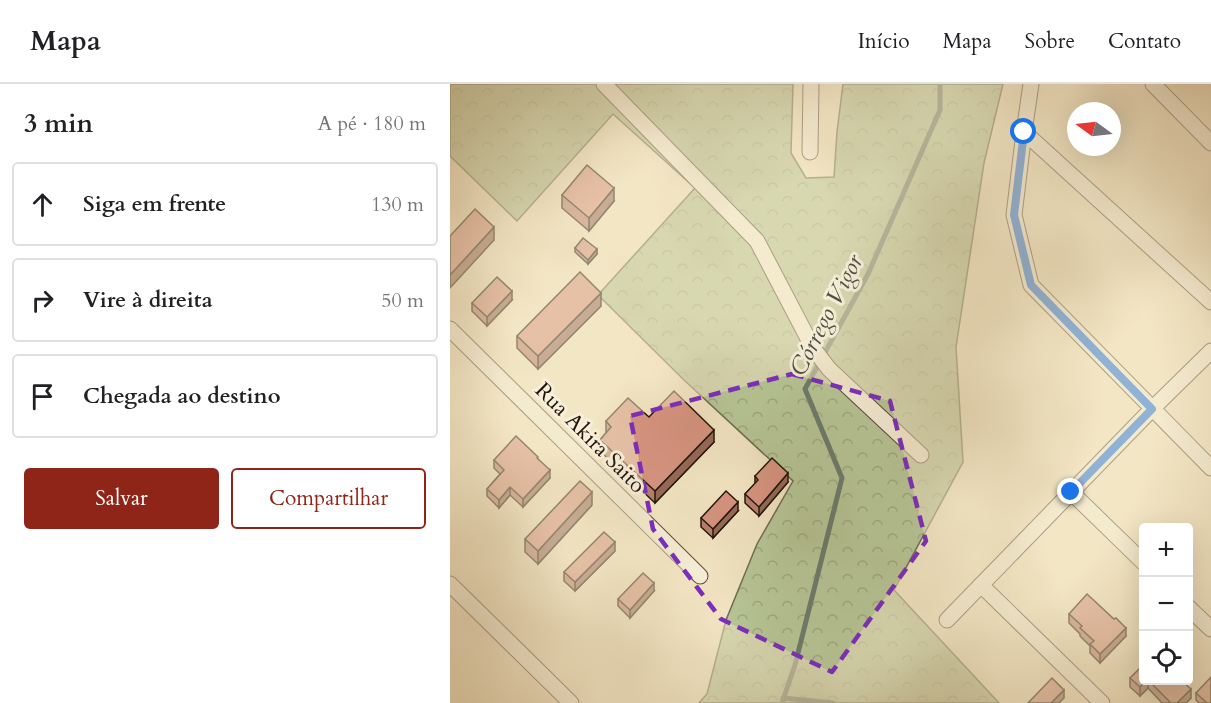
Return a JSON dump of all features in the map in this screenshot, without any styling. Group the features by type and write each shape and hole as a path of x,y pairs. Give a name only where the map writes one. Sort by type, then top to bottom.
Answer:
{"street":[{"path":"604,84 757,241 813,348 829,369 921,455"},
{"path":"810,152 811,84"},
{"path":"1031,84 1014,215 1031,285 1211,468"},
{"path":"1153,84 1211,143"},
{"path":"1024,132 1211,302"},
{"name":"Rua Akira Saito","path":"450,329 700,576"},
{"path":"947,620 1211,351"},
{"path":"1071,492 1139,559"},
{"path":"450,584 571,703"},
{"path":"981,585 1102,703"},
{"path":"1193,612 1211,629"}],"highlighted area":[{"path":"792,374 890,401 926,541 832,672 721,619 653,529 630,416"}],"green space":[{"path":"450,84 793,84 791,153 806,178 834,177 843,84 1003,84 984,163 956,347 963,462 894,590 999,703 699,703 707,694 726,620 757,544 793,481 684,380 598,295 695,188 613,114 517,221 450,156"}],"building":[{"path":"587,165 614,188 589,218 562,195"},
{"path":"475,209 494,227 450,275 450,236"},
{"path":"583,238 597,249 588,260 575,248"},
{"path":"580,272 601,293 538,356 517,336"},
{"path":"497,277 512,291 487,317 472,303"},
{"path":"674,391 714,430 655,491 600,440 611,427 606,421 628,398 649,417"},
{"path":"516,436 550,470 523,499 510,487 499,500 487,489 504,470 494,460"},
{"path":"772,458 788,473 759,507 745,494 758,480 755,476"},
{"path":"580,481 592,492 538,551 525,539"},
{"path":"726,491 738,502 713,529 701,518"},
{"path":"604,532 615,542 575,582 564,572"},
{"path":"643,573 654,583 630,610 618,599"},
{"path":"1087,594 1126,628 1100,654 1090,644 1094,641 1069,614"},
{"path":"1139,669 1139,685 1142,685 1140,687 1130,678"},
{"path":"1211,677 1211,703 1207,703 1196,693"},
{"path":"1052,678 1064,690 1051,703 1028,703"},
{"path":"1153,685 1186,685 1191,689 1177,703 1171,703"}],"waterway":[{"name":"Córrego Vigor","path":"782,703 795,665 842,478 805,389 868,274 940,110 940,84"},
{"path":"783,698 833,703"}],"route":[{"path":"1024,132 1014,215 1031,285 1152,409 1071,492"}]}
